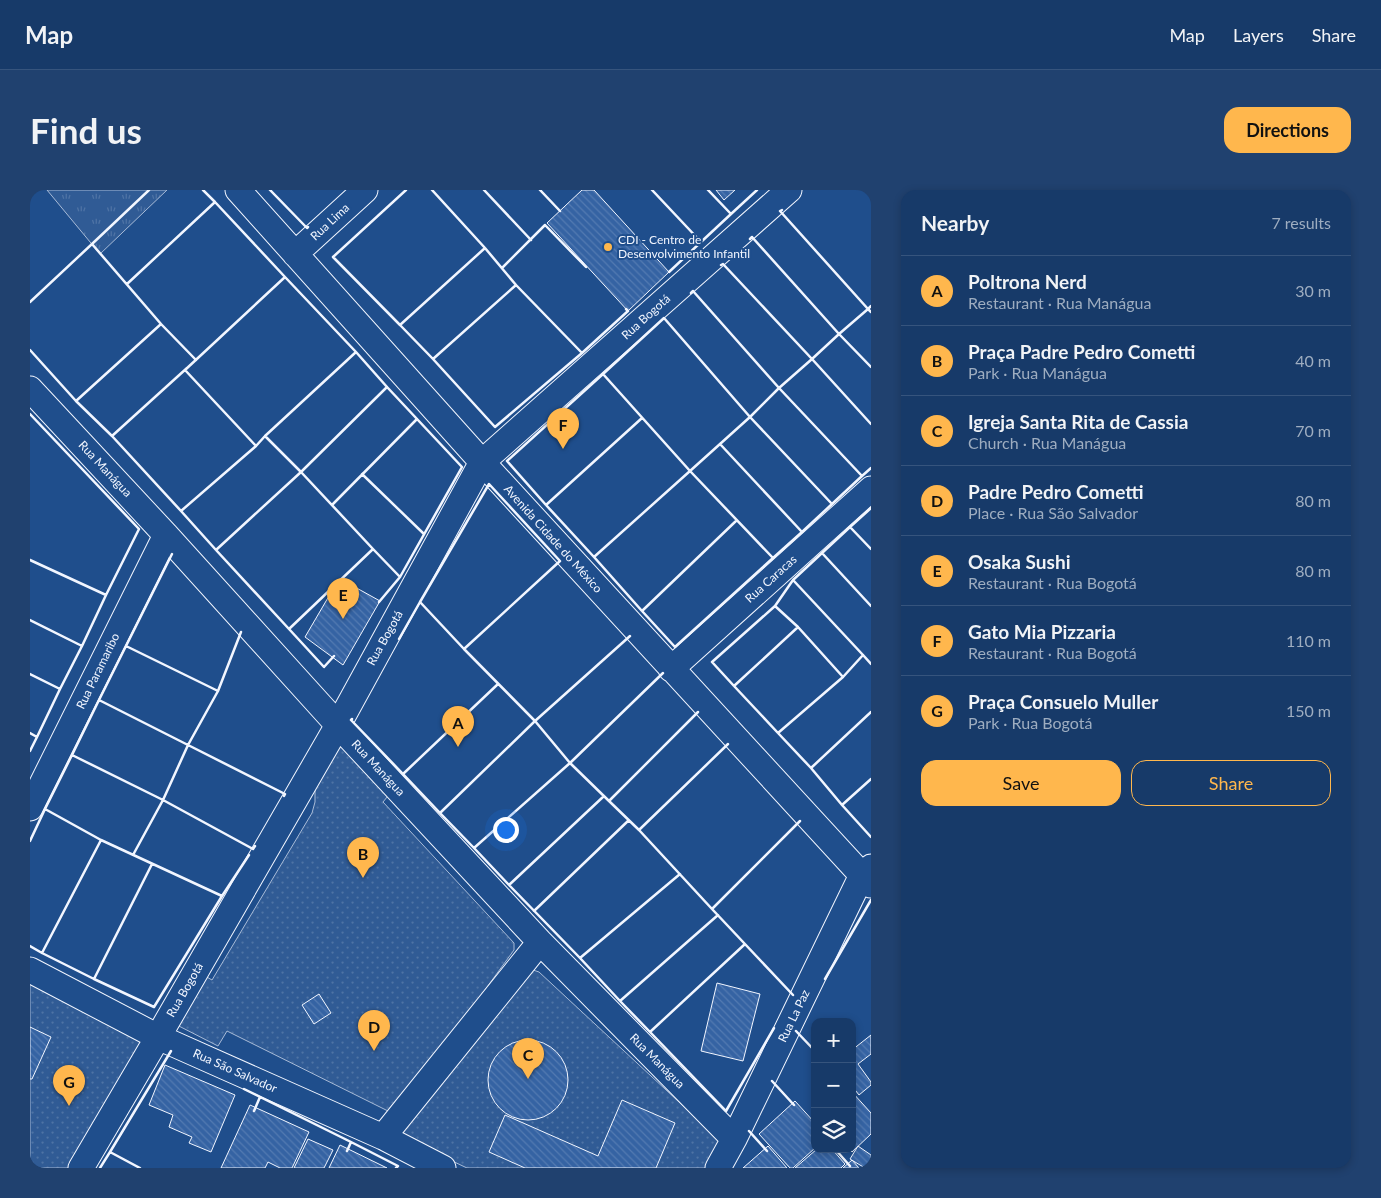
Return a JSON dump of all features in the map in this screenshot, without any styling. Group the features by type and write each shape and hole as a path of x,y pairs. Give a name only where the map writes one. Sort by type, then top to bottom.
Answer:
{"street":[{"name":"Avenida Cidade do México","path":"238,190 482,462 672,669 868,876"},
{"name":"Rua Lima","path":"296,254 365,190"},
{"name":"Rua Bogotá","path":"80,1168 338,725 482,462 789,190"},
{"name":"Rua Manágua","path":"30,389 540,942 734,1139"},
{"name":"Rua Caracas","path":"672,669 871,489"},
{"name":"Rua Paramaribo","path":"30,808 166,535"},
{"name":"Rua La Paz","path":"718,1168 868,876"},
{"path":"383,1137 540,942"},
{"name":"Rua São Salvador","path":"30,970 158,1037 383,1137 443,1168"}],"green space":[{"path":"47,190 167,190 100,254"},
{"path":"345,743 392,791 383,802 514,943 514,950 396,1112 390,1112 227,1031 218,1046 171,1022 200,973 212,980 312,813 315,802 314,771 326,753"},
{"path":"533,970 539,972 721,1141 711,1168 467,1168 408,1140 402,1130"},
{"path":"30,976 143,1041 73,1168 30,1168"}],"building":[{"name":"CDI - Centro de Desenvolvimento Infantil","path":"582,190 594,190 669,272 628,311 547,223"},
{"path":"716,190 735,190 724,200"},
{"path":"344,581 380,601 343,665 305,637 329,596"},
{"path":"717,983 760,994 743,1061 701,1051"},
{"path":"319,994 331,1013 314,1024 302,1005"},
{"path":"30,1027 51,1037 32,1079 30,1079"},
{"path":"871,1035 871,1054 858,1064 871,1082 871,1085 859,1095 856,1091 856,1047"},
{"path":"528,1040 543,1043 556,1052 565,1065 568,1080 565,1095 556,1108 543,1117 528,1120 513,1117 500,1108 491,1095 488,1080 491,1065 500,1052 513,1043"},
{"path":"165,1065 235,1095 211,1152 189,1143 192,1137 169,1127 173,1115 149,1105"},
{"path":"856,1096 871,1113 871,1134 856,1148"},
{"path":"622,1100 675,1123 656,1168 525,1168 489,1152 505,1115 598,1156"},
{"path":"795,1101 811,1119 811,1152 793,1168 790,1168 759,1134"},
{"path":"250,1105 309,1132 292,1168 280,1168 268,1162 265,1168 221,1168"},
{"path":"308,1139 333,1150 324,1168 294,1168"},
{"path":"340,1145 387,1168 329,1168"},
{"path":"768,1146 787,1168 743,1168"},
{"path":"858,1146 871,1155 871,1168 865,1168 850,1159 854,1153 856,1153"},
{"path":"812,1153 835,1153 845,1164 841,1168 795,1168"},
{"path":"852,1160 859,1168 843,1168"}],"wall":[{"path":"92,244 149,190"},
{"path":"203,190 215,202"},
{"path":"270,190 308,227"},
{"path":"406,190 333,257 400,325 485,248 432,190"},
{"path":"484,190 531,240"},
{"path":"540,190 560,211"},
{"path":"652,190 701,242 669,272"},
{"path":"701,242 731,214 708,190"},
{"path":"731,214 757,190"},
{"path":"127,284 215,202 285,277"},
{"path":"782,210 780,211 868,309 871,306"},
{"path":"502,268 545,225 586,267"},
{"path":"750,239 752,237 839,334 812,359 871,424"},
{"path":"30,302 92,244 161,324 76,401 30,350"},
{"path":"400,325 433,359 516,285 485,248"},
{"path":"721,265 723,264 812,359 779,388 862,476 871,468"},
{"path":"112,436 181,511 256,446 185,370 285,277 356,352"},
{"path":"433,359 495,427 582,353 516,285"},
{"path":"691,293 693,291 779,388 750,417 832,504 862,476"},
{"path":"582,353 628,311 626,309"},
{"path":"871,312 868,309 839,334 871,367"},
{"path":"546,505 594,557 690,471 603,374 664,318 750,417 720,444 802,532 832,504"},
{"path":"161,324 196,360"},
{"path":"265,436 356,352 387,387"},
{"path":"76,401 112,436 187,368"},
{"path":"603,374 507,461 546,505 642,418"},
{"path":"216,550 289,629 373,549 301,472 387,387 417,419"},
{"path":"30,414 139,529 106,595"},
{"path":"332,505 417,419 462,467 400,577"},
{"path":"181,511 216,550 301,472 265,436 256,446"},
{"path":"720,444 690,471 773,558 802,532"},
{"path":"362,474 424,534"},
{"path":"489,484 560,561 464,649 420,602 489,484"},
{"path":"871,508 850,527 871,549"},
{"path":"594,557 642,611 737,520"},
{"path":"850,527 822,553 871,606"},
{"path":"373,549 400,577 379,602"},
{"path":"793,580 822,553"},
{"path":"126,646 172,554"},
{"path":"642,611 675,647 773,558"},
{"path":"30,560 106,595 82,646"},
{"path":"775,606 793,580 863,655"},
{"path":"399,639 420,602"},
{"path":"775,606 798,627 734,686 712,662 775,606"},
{"path":"30,620 82,646 60,689"},
{"path":"734,686 778,733 843,677 798,627"},
{"path":"289,629 324,667 334,656"},
{"path":"218,691 241,632"},
{"path":"464,649 535,721 630,636"},
{"path":"99,700 126,646 218,691 188,745 285,794 284,796"},
{"path":"843,677 863,655 871,664"},
{"path":"403,774 440,813 535,721 570,763 663,673"},
{"path":"30,674 60,689 37,737"},
{"path":"352,719 403,774 498,684"},
{"path":"72,755 99,700 188,745 163,800 253,849 255,846"},
{"path":"509,885 474,848 570,763 609,801 698,712"},
{"path":"778,733 811,768 871,712"},
{"path":"30,733 37,737 30,751"},
{"path":"609,801 639,830 728,744"},
{"path":"45,809 72,755 163,800 133,855"},
{"path":"811,768 842,805 871,779"},
{"path":"580,958 509,885 604,796"},
{"path":"842,805 871,837"},
{"path":"30,841 45,809 101,840"},
{"path":"440,813 474,848"},
{"path":"534,911 629,820"},
{"path":"639,830 712,909 800,821"},
{"path":"94,979 42,953 101,840 222,896 154,1007 94,979 152,864"},
{"path":"222,896 249,855"},
{"path":"620,1001 580,958 680,874"},
{"path":"825,979 871,900"},
{"path":"712,909 793,995"},
{"path":"650,1032 620,1001 718,915"},
{"path":"745,944 650,1032 726,1111 774,1028"},
{"path":"30,946 42,953"},
{"path":"796,1031 811,1047"},
{"path":"140,1168 110,1152 171,1051"},
{"path":"772,1081 794,1105"},
{"path":"244,1089 351,1142 347,1151"},
{"path":"254,1111 260,1097"},
{"path":"749,1131 767,1151"},
{"path":"351,1142 398,1166 396,1168"},
{"path":"100,1168 110,1152"},
{"path":"839,1153 850,1166"}],"place":[{"name":"CDI - Centro de Desenvolvimento Infantil","path":"608,247"},
{"name":"Gato Mia Pizzaria","path":"563,449"},
{"name":"Osaka Sushi","path":"343,619"},
{"name":"Poltrona Nerd","path":"458,747"},
{"name":"Praça Padre Pedro Cometti","path":"363,878"},
{"name":"Padre Pedro Cometti","path":"374,1051"},
{"name":"Igreja Santa Rita de Cassia","path":"528,1079"},
{"name":"Praça Consuelo Muller","path":"69,1106"}]}
